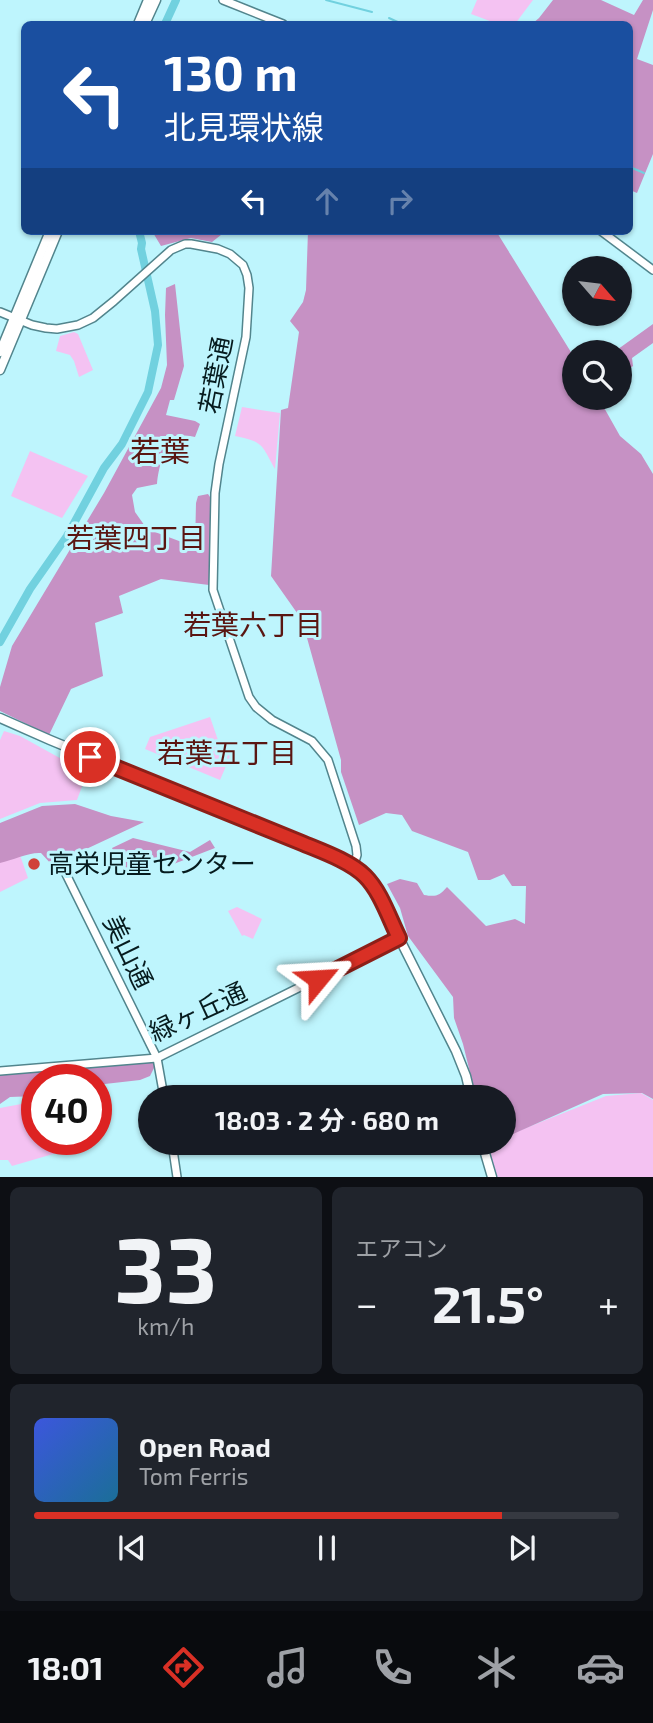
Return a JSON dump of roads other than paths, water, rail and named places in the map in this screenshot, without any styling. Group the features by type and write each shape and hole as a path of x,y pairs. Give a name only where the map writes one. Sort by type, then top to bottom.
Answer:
{"main road":[{"path":"139,21 148,0"},
{"path":"146,21 156,0"},
{"path":"0,370 48,235"},
{"path":"0,352 56,235"},
{"path":"0,718 302,843 359,871 371,883 456,1051 468,1085"},
{"path":"486,1155 492,1177"}],"street":[{"path":"223,0 276,21"},
{"path":"606,235 653,270"},
{"name":"若葉通","path":"0,312 32,325 57,329 78,325 93,318 171,250 184,244 218,249 230,254 243,265 249,288 246,337 215,493 213,590 250,697 256,707 272,720 313,741 328,760 356,846 357,855 353,868"},
{"name":"美山通","path":"62,866 157,1058 162,1085"},
{"name":"緑ヶ丘通","path":"0,1071 157,1058 399,938"},
{"path":"174,1155 177,1177"}],"waterway":[{"path":"166,21 176,0"},
{"path":"326,0 372,12"},
{"path":"389,18 396,21"},
{"path":"633,168 644,173"},
{"path":"0,642 30,589 67,536 104,468 122,444 148,392 158,345 155,311 140,235"}],"place":[{"name":"高栄児童センター","path":"34,864"}],"district":[{"name":"若葉","path":"160,452"},
{"name":"若葉四丁目","path":"136,538"},
{"name":"若葉六丁目","path":"253,625"},
{"name":"若葉五丁目","path":"227,753"}]}
